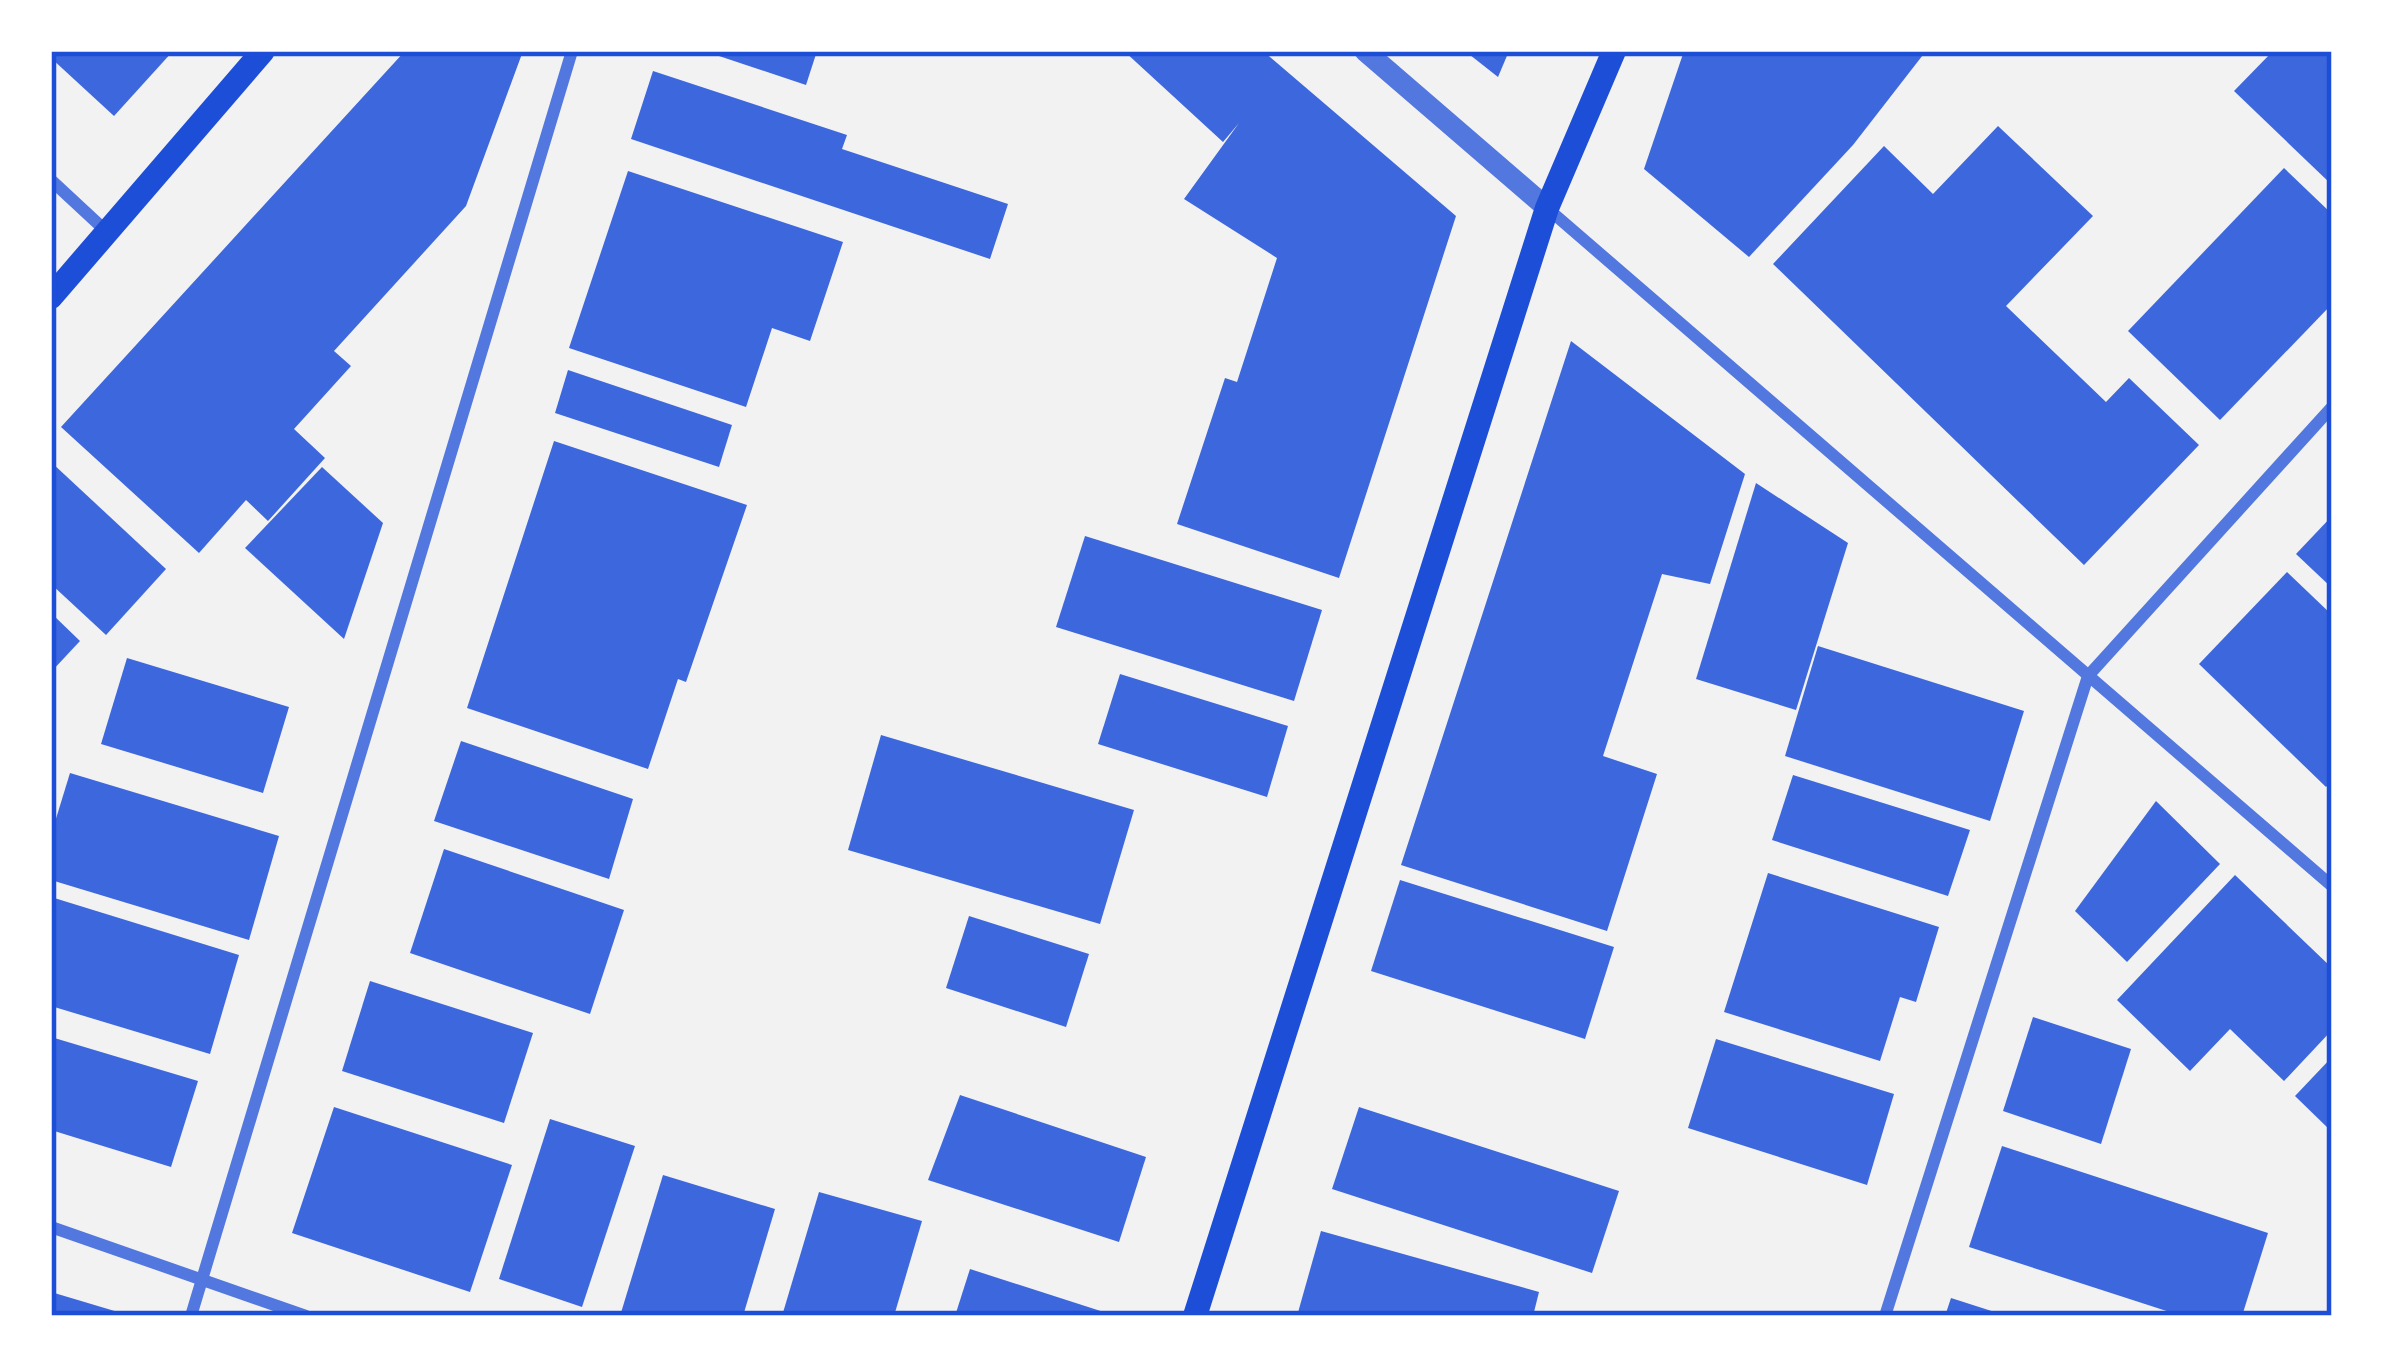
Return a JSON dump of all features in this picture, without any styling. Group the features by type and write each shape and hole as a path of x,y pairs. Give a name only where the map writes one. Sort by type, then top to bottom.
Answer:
{"main road":[{"path":"51,297 263,51"},
{"path":"1196,1316 1547,208 1615,51"}],"street":[{"path":"191,1316 572,51"},
{"path":"1365,51 2332,886"},
{"path":"51,180 107,232"},
{"path":"1885,1316 2087,676 2332,407"},
{"path":"51,1227 306,1316"}],"building":[{"path":"51,51 173,51 114,116 51,58"},
{"path":"405,51 523,51 466,206 334,351 351,366 294,429 325,458 268,521 246,500 199,553 61,427"},
{"path":"704,51 817,51 806,85"},
{"path":"1124,51 1263,51 1456,216 1339,578 1177,524 1225,378 1237,382 1277,258 1184,199 1239,123 1223,142"},
{"path":"1465,51 1509,51 1498,77"},
{"path":"1684,51 1926,51 1853,145 1749,257 1644,169"},
{"path":"2273,51 2332,51 2332,185 2234,91"},
{"path":"653,71 847,135 842,149 1008,204 990,259 631,139"},
{"path":"1998,126 2093,216 2006,306 2106,402 2129,378 2199,445 2084,565 1773,264 1884,146 1933,194"},
{"path":"2284,168 2332,214 2332,304 2220,420 2128,331"},
{"path":"628,171 843,242 810,341 772,328 746,407 569,348"},
{"path":"1571,341 1745,474 1710,584 1662,574 1603,756 1657,774 1607,931 1401,865"},
{"path":"568,370 732,425 719,467 555,413"},
{"path":"554,441 747,505 686,682 678,679 648,769 467,708"},
{"path":"51,462 166,569 106,635 51,584"},
{"path":"322,467 383,523 344,639 245,548"},
{"path":"1756,483 1848,543 1796,710 1696,679"},
{"path":"2332,516 2332,588 2296,554"},
{"path":"1085,536 1322,610 1294,701 1056,627"},
{"path":"2287,572 2332,615 2332,781 2326,787 2199,664"},
{"path":"51,613 80,641 51,672"},
{"path":"1818,646 2024,711 1990,821 1785,756"},
{"path":"127,658 289,707 263,793 101,744"},
{"path":"1120,674 1288,726 1267,797 1098,744"},
{"path":"881,735 1134,810 1100,924 848,850"},
{"path":"461,741 633,799 609,879 434,821"},
{"path":"70,773 279,836 249,940 51,880 51,835"},
{"path":"1793,775 1970,830 1948,896 1772,840"},
{"path":"2156,801 2220,864 2127,962 2075,911"},
{"path":"444,849 624,910 590,1014 410,953"},
{"path":"1768,873 1939,927 1916,1002 1900,997 1880,1061 1724,1012"},
{"path":"2235,875 2332,968 2332,1030 2284,1081 2230,1029 2190,1071 2117,1000"},
{"path":"1400,880 1614,947 1585,1039 1371,971"},
{"path":"51,897 239,955 210,1054 51,1006"},
{"path":"969,916 1089,954 1066,1027 946,988"},
{"path":"370,981 533,1033 504,1123 342,1071"},
{"path":"2033,1017 2131,1049 2101,1144 2003,1111"},
{"path":"51,1037 198,1081 171,1167 51,1130"},
{"path":"1716,1039 1894,1094 1867,1185 1688,1128"},
{"path":"2332,1057 2332,1132 2295,1096"},
{"path":"960,1095 1146,1157 1119,1242 928,1180"},
{"path":"334,1107 512,1165 470,1292 292,1233"},
{"path":"1359,1107 1619,1191 1592,1273 1332,1189"},
{"path":"550,1119 635,1146 582,1307 499,1279"},
{"path":"2002,1146 2268,1233 2242,1316 2182,1316 1969,1247"},
{"path":"663,1175 775,1209 743,1316 620,1316"},
{"path":"819,1192 922,1221 894,1316 782,1316"},
{"path":"1321,1231 1539,1292 1533,1316 1297,1316"},
{"path":"970,1269 1113,1315 1113,1316 955,1316"},
{"path":"51,1292 128,1315 51,1316"},
{"path":"1951,1298 2004,1315 1945,1316"}]}
